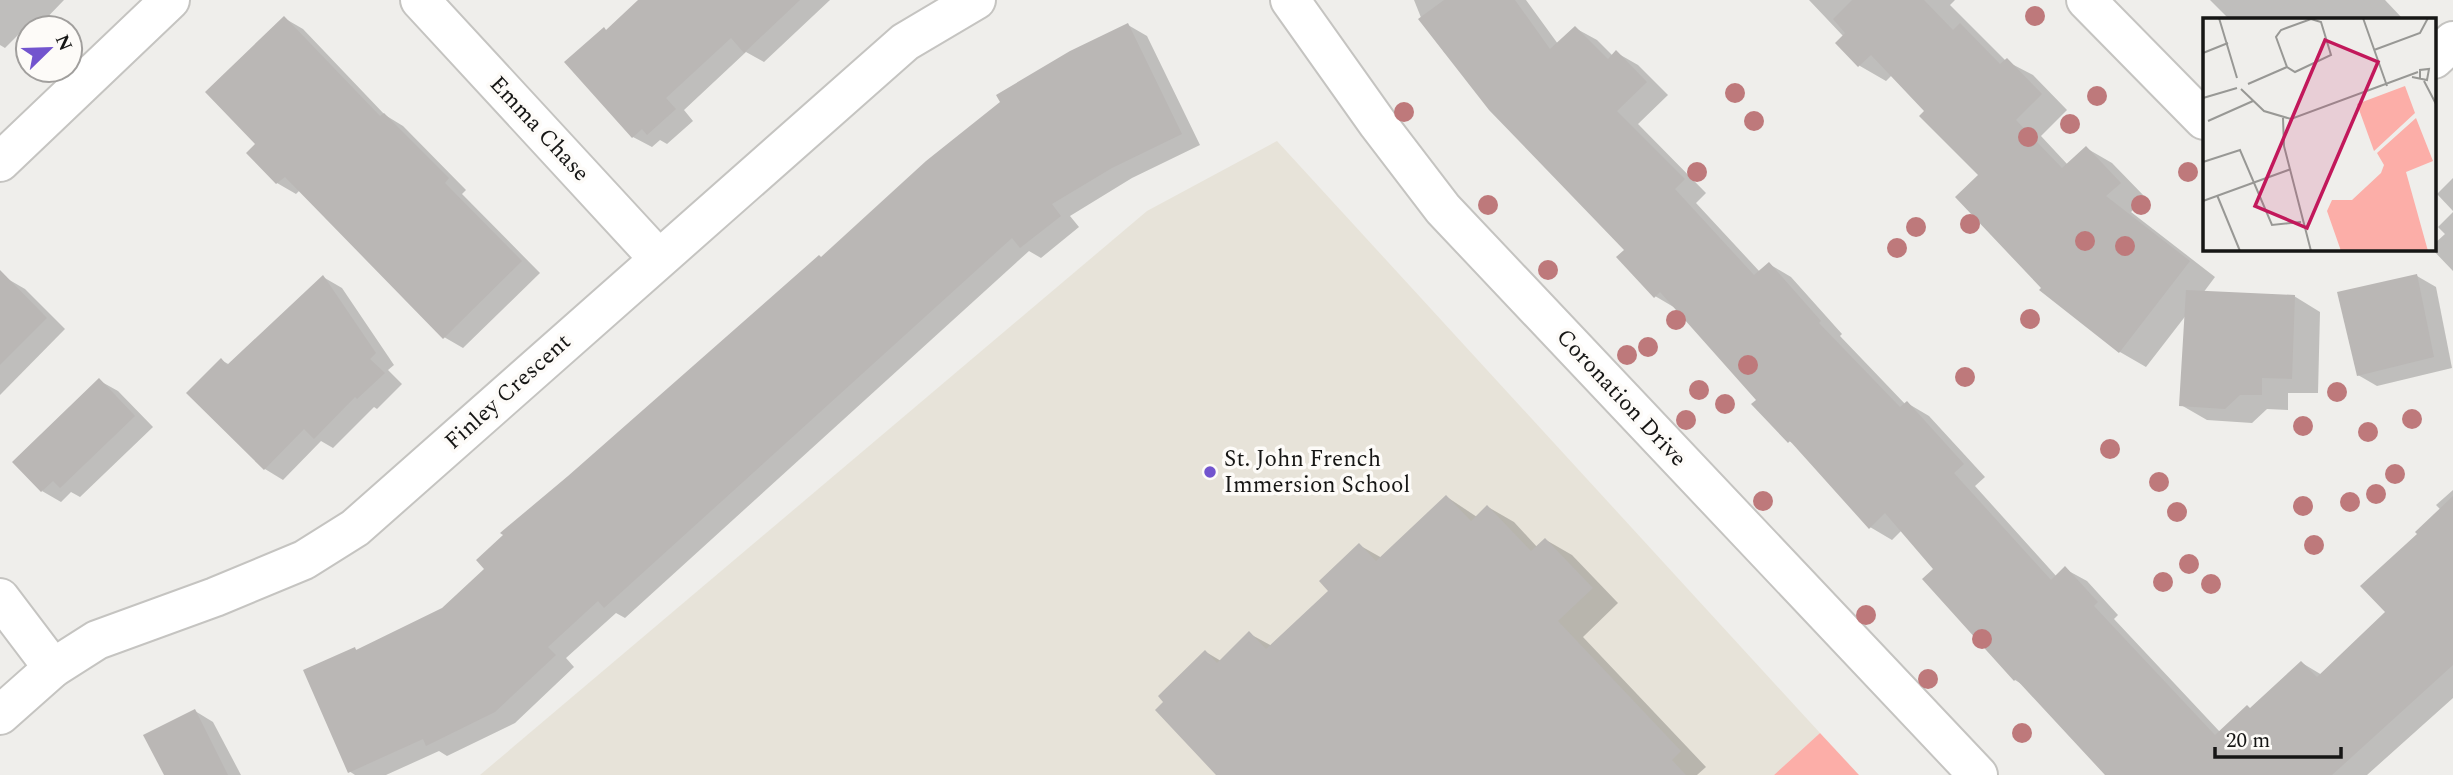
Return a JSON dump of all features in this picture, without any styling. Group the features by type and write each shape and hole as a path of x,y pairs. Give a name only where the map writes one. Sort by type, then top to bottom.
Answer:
{"street":[{"path":"0,162 170,0"},
{"name":"Emma Chase","path":"420,0 658,258"},
{"name":"Finley Crescent","path":"0,715 53,668 97,639 215,597 304,560 355,528 905,42 976,0"},
{"name":"Coronation Drive","path":"1290,0 1378,124 1443,209 1978,775"},
{"path":"2086,0 2203,119"},
{"path":"2436,57 2453,41"},
{"path":"0,598 53,668"}],"shaded area":[{"name":"St. John French Immersion School","path":"1277,141 1820,733 1774,775 480,775 1147,211"},
{"path":"1820,733 1859,775 1774,775"}],"building":[{"path":"638,0 800,0 744,53 731,38 666,98 676,109 647,135 642,129 632,138 564,62 604,27 606,30"},
{"path":"1444,0 1515,0 1550,49 1575,26 1608,59 1616,50 1647,82 1617,111 1685,179 1675,189 1754,275 1769,262 1821,321 1819,323 1900,407 1907,401 1964,464 1954,473 2051,580 2065,566 2098,602 2094,606 2215,735 2247,705 2250,708 2301,661 2317,677 2385,612 2360,586 2417,534 2415,532 2453,496 2453,665 2332,775 2105,775 2016,679 2014,681 1922,579 1933,569 1885,513 1869,529 1790,441 1788,443 1751,404 1756,400 1660,292 1654,298 1616,257 1624,250 1489,110 1418,19"},
{"path":"1852,0 1924,0 1953,30 1960,23 2000,64 2007,58 2042,94 2016,120 2062,168 2086,146 2121,183 2106,196 2190,261 2119,353 2039,290 2041,288 1955,197 1978,175 1919,116 1924,111 1871,55 1858,67 1835,43 1845,33 1833,19"},
{"path":"284,16 380,116 384,113 449,178 445,183 522,261 443,339 285,177 276,184 246,153 255,144 205,92"},
{"path":"1128,23 1182,134 1112,168 1052,204 1061,216 1020,248 1012,238 604,608 598,601 548,647 556,655 495,712 426,746 423,739 348,773 303,670 355,647 356,650 442,608 484,569 476,560 503,535 500,533 819,255 821,257 926,161 1000,102 996,95 1070,51"},
{"path":"0,270 47,318 0,365"},
{"path":"2417,274 2434,357 2357,376 2337,292"},
{"path":"323,275 376,353 370,359 385,373 357,399 355,397 314,439 304,429 264,470 186,393 221,358 227,365"},
{"path":"2186,290 2295,295 2292,379 2262,378 2262,395 2240,395 2225,409 2179,406"},
{"path":"99,378 135,416 60,488 53,481 41,492 12,462"},
{"path":"1446,495 1471,521 1487,505 1531,551 1545,538 1593,588 1558,621 1681,751 1672,760 1686,775 1216,775 1155,710 1163,702 1158,696 1205,650 1217,663 1249,631 1266,649 1328,591 1319,581 1359,543 1376,561"},
{"path":"195,709 228,775 164,775 143,735"}],"place":[{"name":"St. John French Immersion School","path":"1210,472"}]}
